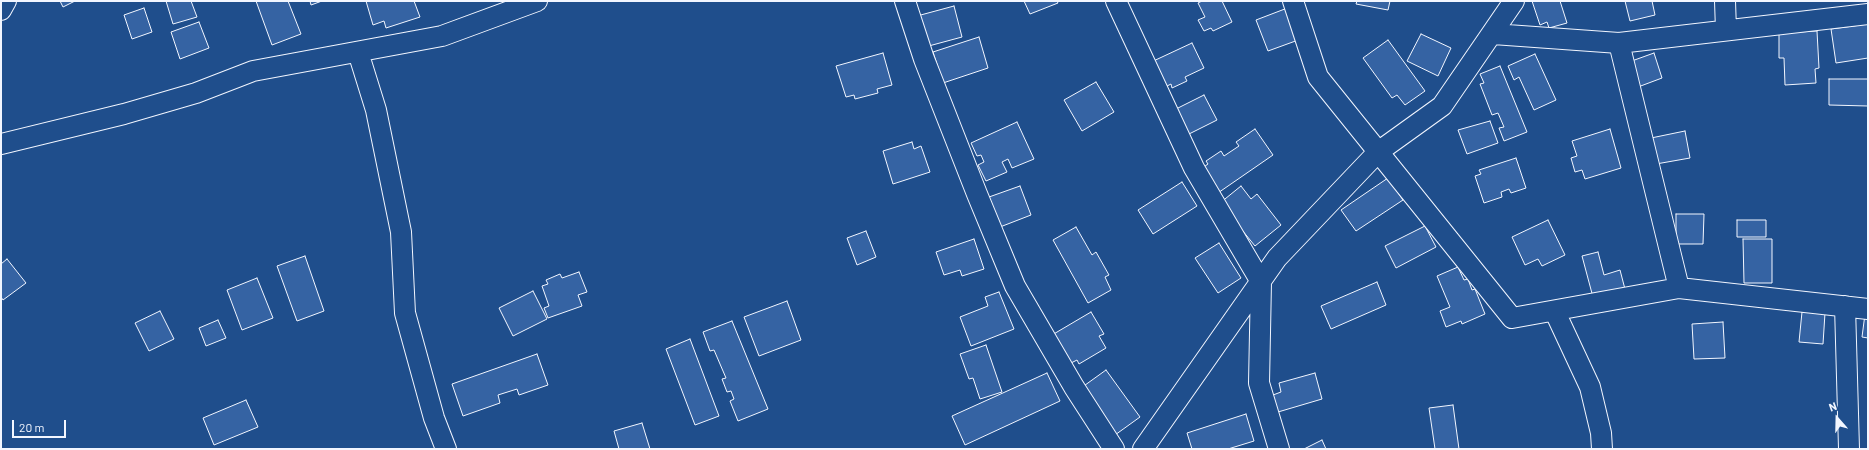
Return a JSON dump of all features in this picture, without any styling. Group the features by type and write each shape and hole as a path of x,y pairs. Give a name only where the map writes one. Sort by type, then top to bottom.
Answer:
{"street":[{"path":"1,10 6,1"},
{"path":"1,144 124,114 188,95 253,71 442,36 537,1"},
{"path":"906,1 924,59 1015,286 1074,387 1114,449"},
{"path":"1116,1 1194,168 1261,282 1259,383 1279,449"},
{"path":"1292,1 1318,77 1512,318 1555,312 1679,288 1868,309"},
{"path":"1143,449 1277,258 1378,152 1442,106 1493,34 1514,1"},
{"path":"1725,1 1726,30"},
{"path":"1493,34 1619,43 1868,14"},
{"path":"1619,43 1679,288"},
{"path":"358,52 376,110 401,232 405,313 434,418 446,449"},
{"path":"1846,306 1849,449"},
{"path":"1555,312 1590,387 1601,433 1602,449"}],"building":[{"path":"60,1 75,1 63,7"},
{"path":"166,1 191,1 197,17 173,24"},
{"path":"256,1 288,1 301,34 272,45"},
{"path":"310,1 322,1 311,5"},
{"path":"366,1 414,1 420,17 386,28 384,21 373,25"},
{"path":"1024,1 1057,1 1058,3 1030,14"},
{"path":"1202,1 1222,1 1232,22 1213,31 1211,28 1204,31 1198,20 1205,17 1198,3"},
{"path":"1357,1 1390,1 1388,10 1356,4"},
{"path":"1532,1 1560,1 1567,23 1549,28 1547,22 1540,25"},
{"path":"1625,1 1652,1 1655,15 1630,21"},
{"path":"954,6 962,37 925,47 917,16"},
{"path":"1290,7 1301,39 1268,51 1256,20"},
{"path":"144,8 152,32 132,39 124,15"},
{"path":"199,22 209,48 180,59 171,32"},
{"path":"1868,24 1868,58 1836,63 1831,29"},
{"path":"1817,31 1819,68 1815,69 1816,83 1785,85 1784,58 1779,58 1779,33"},
{"path":"1421,34 1451,48 1438,76 1407,61"},
{"path":"979,37 988,68 943,83 933,52"},
{"path":"1388,40 1425,91 1405,105 1397,95 1392,98 1363,58"},
{"path":"1192,43 1204,68 1185,77 1187,81 1172,88 1171,84 1159,90 1147,64"},
{"path":"883,53 892,85 877,89 878,93 855,99 854,95 846,97 836,66"},
{"path":"1654,53 1662,78 1638,87 1629,62"},
{"path":"1535,54 1556,100 1534,110 1519,77 1514,80 1508,66"},
{"path":"1500,66 1527,132 1504,141 1499,128 1504,127 1498,113 1492,115 1480,84 1484,83 1480,74"},
{"path":"1829,79 1868,79 1868,106 1829,105"},
{"path":"1096,82 1114,112 1082,131 1064,100"},
{"path":"1204,95 1217,120 1187,135 1174,110"},
{"path":"1490,121 1498,143 1467,154 1458,130"},
{"path":"1017,122 1034,159 1012,168 1008,159 1002,162 1007,172 986,181 978,165 984,162 981,155 977,156 971,143"},
{"path":"1255,129 1273,155 1215,195 1198,171 1208,164 1206,161 1221,151 1224,156 1239,146 1236,142"},
{"path":"1610,129 1621,168 1585,179 1582,170 1575,172 1571,158 1577,156 1572,141"},
{"path":"1685,131 1690,158 1656,164 1651,138"},
{"path":"912,142 914,149 921,146 930,172 893,184 883,151"},
{"path":"1516,158 1526,188 1511,193 1509,189 1501,192 1502,197 1484,203 1475,176 1481,174 1479,170"},
{"path":"1388,178 1403,200 1356,231 1341,210"},
{"path":"1182,182 1197,206 1153,234 1138,210"},
{"path":"1020,186 1031,215 1000,227 989,197"},
{"path":"1241,186 1251,199 1257,194 1281,225 1255,246 1220,203"},
{"path":"1676,214 1704,214 1703,244 1676,244"},
{"path":"1548,220 1565,255 1542,266 1538,259 1525,265 1512,237"},
{"path":"1737,220 1766,220 1766,237 1737,237"},
{"path":"1425,226 1436,247 1396,268 1385,246"},
{"path":"1076,227 1092,255 1096,252 1109,275 1105,277 1111,290 1088,303 1053,240"},
{"path":"866,231 876,257 857,265 847,238"},
{"path":"974,239 984,269 962,276 960,270 944,275 936,252"},
{"path":"1743,239 1772,239 1772,283 1744,283"},
{"path":"1219,243 1241,278 1218,293 1195,258"},
{"path":"1598,252 1604,275 1620,270 1626,293 1594,301 1582,256"},
{"path":"305,256 324,311 297,321 277,266"},
{"path":"7,259 26,283 3,300 1,297 1,264"},
{"path":"1458,267 1464,280 1468,279 1472,290 1475,289 1485,314 1462,324 1461,321 1446,327 1440,311 1450,307 1437,276"},
{"path":"579,272 587,292 578,295 582,306 548,318 544,308 549,306 542,286 548,284 546,280 560,274 562,278"},
{"path":"257,278 273,318 242,330 227,290"},
{"path":"1377,282 1386,305 1331,329 1321,306"},
{"path":"533,291 547,319 513,336 499,308"},
{"path":"999,292 1014,329 971,346 960,317 988,306 985,297"},
{"path":"787,301 801,340 759,356 744,317"},
{"path":"160,311 174,339 149,351 135,323"},
{"path":"1091,312 1104,334 1099,336 1106,348 1079,364 1077,360 1069,364 1052,335"},
{"path":"1802,312 1825,313 1823,344 1799,342"},
{"path":"1865,314 1868,314 1868,338 1862,337"},
{"path":"218,320 226,338 206,346 199,328"},
{"path":"732,321 768,409 738,421 730,401 734,399 731,391 727,392 722,379 726,378 714,350 710,351 703,332"},
{"path":"1723,322 1725,358 1694,359 1692,324"},
{"path":"690,339 719,416 695,425 666,349"},
{"path":"986,345 1002,392 980,399 973,378 969,379 960,354"},
{"path":"537,354 548,385 519,395 517,389 498,395 500,403 463,416 452,384"},
{"path":"1106,370 1140,417 1115,435 1081,388"},
{"path":"1047,373 1060,401 965,445 952,416"},
{"path":"1315,373 1322,399 1278,412 1273,395 1281,392 1279,383"},
{"path":"246,400 258,427 214,445 203,418"},
{"path":"1453,405 1459,449 1435,449 1429,408"},
{"path":"1246,414 1254,441 1228,449 1192,449 1187,433"},
{"path":"642,423 650,449 619,449 614,431"},
{"path":"1322,440 1326,449 1304,449"}]}
